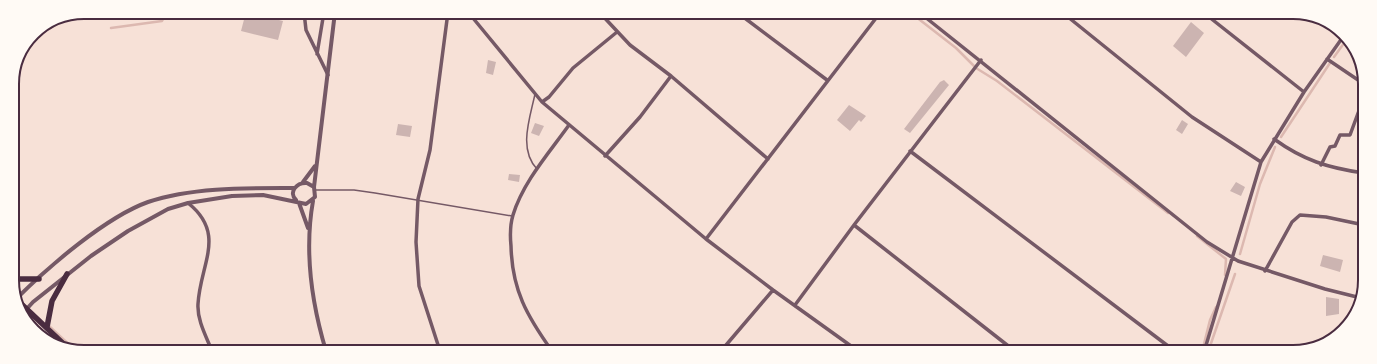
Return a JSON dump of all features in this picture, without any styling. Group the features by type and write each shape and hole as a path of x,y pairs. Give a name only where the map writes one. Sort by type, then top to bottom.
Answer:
{"main road":[{"path":"47,327 52,301 67,274"},
{"path":"19,279 39,279"},
{"path":"29,314 47,327 60,340"}],"street":[{"path":"305,19 306,30 328,76"},
{"path":"317,55 323,19"},
{"path":"324,345 316,318 312,292 308,250 308,228 313,201 316,163 319,151 334,19"},
{"path":"438,345 419,286 416,242 418,199 430,150 447,19"},
{"path":"474,19 542,102 706,239 773,290 850,345"},
{"path":"605,19 630,45 671,76 768,159"},
{"path":"746,19 827,80"},
{"path":"706,239 875,19"},
{"path":"928,19 1207,242 1232,258 1265,271 1356,297"},
{"path":"1070,19 1192,117 1261,162"},
{"path":"1212,19 1304,92"},
{"path":"542,102 549,97 573,68 617,32"},
{"path":"1206,345 1261,162 1274,138 1340,39"},
{"path":"1326,59 1358,80"},
{"path":"795,305 910,151 981,60"},
{"path":"606,156 640,117 671,76"},
{"path":"1321,165 1330,147 1335,146 1340,136 1350,135 1358,113"},
{"path":"548,345 536,328 518,294 511,255 510,232 512,216 521,196 569,125"},
{"path":"1274,138 1294,153 1321,165 1358,172"},
{"path":"910,151 1167,345"},
{"path":"21,295 95,232 112,220 148,202 190,193 294,188 303,182 316,163"},
{"path":"303,182 311,184 314,188"},
{"path":"294,188 293,198 298,202 308,228"},
{"path":"26,310 67,274 128,231 168,209 188,203 232,196 263,195 306,204 313,201"},
{"path":"188,203 200,212 208,230 210,243 198,306 201,324 210,345"},
{"path":"1265,271 1292,222 1300,215 1326,217 1358,224"},
{"path":"854,225 1007,345"},
{"path":"726,345 773,290"}],"lane":[{"path":"535,94 529,124 527,151 531,163 538,169"},
{"path":"314,188 354,190 418,199 512,216"}],"building":[{"path":"244,19 275,19 283,21 278,40 241,31"},
{"path":"1191,22 1204,33 1186,57 1173,46"},
{"path":"488,60 496,62 493,75 486,73"},
{"path":"944,80 949,85 910,133 904,129 940,82"},
{"path":"849,105 866,116 861,122 859,120 850,131 837,120"},
{"path":"1182,120 1188,124 1182,134 1176,130"},
{"path":"535,123 544,126 539,136 531,133"},
{"path":"398,124 412,126 410,137 396,135"},
{"path":"509,174 520,175 519,182 508,180"},
{"path":"1236,182 1245,187 1241,196 1230,191"},
{"path":"1323,255 1343,260 1340,272 1320,266"},
{"path":"1326,297 1339,299 1339,314 1326,316"}],"waterway":[{"path":"111,28 162,21 163,19"},
{"path":"919,19 956,48 976,68 997,81 1168,213"},
{"path":"1334,57 1344,44"},
{"path":"1281,137 1330,63"},
{"path":"1240,254 1260,184 1275,147"},
{"path":"1197,236 1226,259 1225,275"},
{"path":"1210,345 1235,274"},
{"path":"1204,345 1210,320 1216,307"},
{"path":"49,326 67,343"}]}
